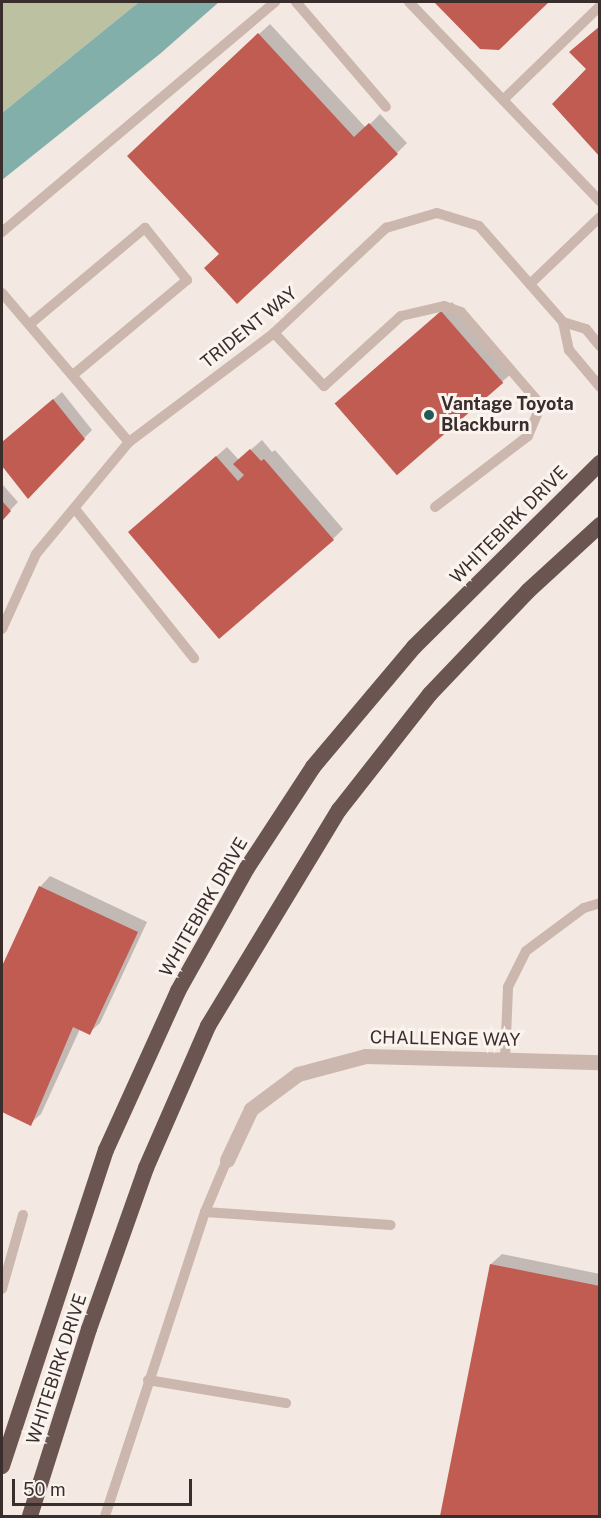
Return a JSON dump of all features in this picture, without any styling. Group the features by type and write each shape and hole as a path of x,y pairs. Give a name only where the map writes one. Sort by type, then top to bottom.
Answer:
{"highway":[{"name":"WHITEBIRK DRIVE","path":"2,1466 106,1150 178,991 247,868 313,767 414,647 600,463"},
{"name":"WHITEBIRK DRIVE","path":"30,1516 90,1329 146,1168 208,1026 339,810 430,694 528,591 600,525"}],"street":[{"name":"CHALLENGE WAY","path":"227,1160 251,1108 298,1074 364,1056 600,1062"}],"lane":[{"path":"2,232 275,2"},
{"path":"296,2 386,107"},
{"path":"409,2 600,201"},
{"path":"503,100 600,6"},
{"name":"TRIDENT WAY","path":"2,629 36,555 129,442 274,333 386,228 437,213 479,226 563,322 569,350 600,387"},
{"path":"530,284 600,217"},
{"path":"30,324 145,228 187,280 74,374"},
{"path":"2,293 74,374 129,442"},
{"path":"274,333 324,386 401,316 444,306 461,312 541,405 528,436 435,507"},
{"name":"TRIDENT WAY","path":"563,322 586,329 600,346"},
{"path":"75,508 194,658"},
{"path":"505,1060 508,987 526,951 584,908 600,903"},
{"path":"105,1516 205,1212 227,1160"},
{"path":"205,1212 391,1226"},
{"path":"2,1289 23,1215"},
{"path":"148,1380 286,1403"}],"green space":[{"path":"2,2 139,2 2,113"}],"water":[{"path":"139,2 219,2 161,53 2,180 2,113"}],"building":[{"path":"434,2 549,2 499,50 480,49"},
{"path":"600,26 600,157 552,104 586,69 569,52"},
{"path":"258,33 354,137 369,123 398,154 237,304 204,268 219,254 127,156"},
{"path":"441,311 503,383 397,475 335,404"},
{"path":"53,399 85,439 28,499 2,466 2,442"},
{"path":"250,449 261,461 264,459 334,540 219,639 128,532 216,456 238,481 244,475 233,464"},
{"path":"2,501 11,511 2,521"},
{"path":"39,886 138,932 90,1035 73,1027 31,1126 2,1112 2,966"},
{"path":"490,1264 600,1286 600,1516 440,1516"}],"place":[{"name":"Vantage Toyota Blackburn","path":"429,415"}]}
